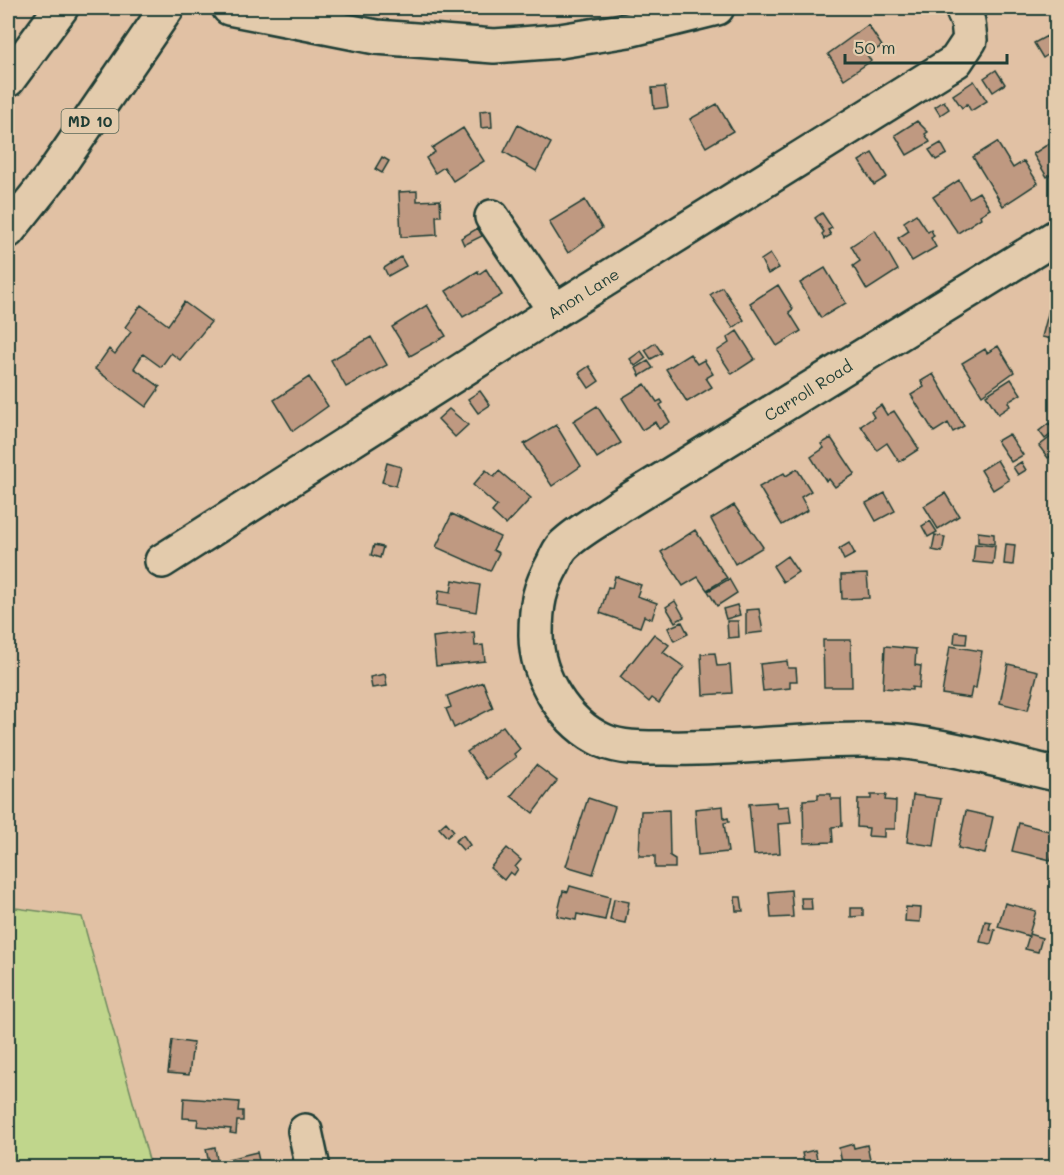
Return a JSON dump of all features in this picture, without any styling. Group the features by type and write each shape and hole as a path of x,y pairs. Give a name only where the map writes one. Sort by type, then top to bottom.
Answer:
{"main road":[{"path":"8,81 61,8"},
{"name":"MD 10","path":"8,231 51,177 167,8"},
{"path":"229,8 376,37 494,46 560,41 628,30 717,8"},
{"name":"Anon Lane","path":"162,561 555,310 956,61 970,40 968,22 962,8"},
{"path":"492,217 555,310"},
{"name":"Carroll Road","path":"1056,237 618,507 562,547 543,582 536,602 536,648 546,681 559,701 583,727 604,741 638,748 703,749 833,740 898,741 960,752 1056,774"},
{"path":"304,1131 313,1167"}],"green space":[{"path":"8,907 82,917 151,1167 8,1167"}],"building":[{"path":"868,25 882,46 867,55 871,61 844,79 828,54"},
{"path":"1047,36 1055,50 1043,58 1034,43"},
{"path":"996,70 1005,84 993,92 984,78"},
{"path":"974,81 987,101 971,111 967,104 962,108 953,95"},
{"path":"665,87 668,107 654,109 652,88"},
{"path":"944,101 949,109 940,115 935,107"},
{"path":"717,104 733,131 706,147 690,119"},
{"path":"491,110 492,127 481,128 480,111"},
{"path":"917,121 928,132 925,134 930,142 907,155 895,135"},
{"path":"518,125 551,143 536,171 504,152"},
{"path":"463,128 484,161 453,181 444,167 435,173 426,158 435,152 432,148"},
{"path":"1056,139 1056,171 1047,177 1033,154"},
{"path":"997,142 1013,168 1024,161 1038,183 1003,206 973,157"},
{"path":"941,143 947,154 936,160 929,150"},
{"path":"872,153 887,177 874,185 859,161"},
{"path":"382,157 389,161 382,173 375,169"},
{"path":"959,180 969,198 979,192 990,209 958,233 933,197"},
{"path":"417,191 417,201 440,200 441,216 436,216 437,235 401,237 399,192"},
{"path":"585,200 602,228 568,253 549,222"},
{"path":"822,213 832,228 828,230 831,235 824,239 822,234 824,232 815,218"},
{"path":"916,214 928,232 931,230 934,236 931,238 936,247 912,261 898,238 909,231 904,222"},
{"path":"478,228 482,236 464,245 461,238"},
{"path":"875,230 898,270 867,290 853,266 860,261 851,246"},
{"path":"770,254 779,268 768,274 761,260"},
{"path":"401,257 406,266 388,276 384,268"},
{"path":"825,268 846,303 821,318 800,283"},
{"path":"486,269 502,295 463,317 446,291 478,271 479,274"},
{"path":"778,285 793,309 789,312 801,331 777,346 750,303"},
{"path":"722,287 744,320 733,328 710,295"},
{"path":"184,302 211,322 180,360 171,353 161,367 143,354 134,368 160,387 146,407 95,369 109,349 115,354 131,332 125,327 141,305 168,325"},
{"path":"427,305 446,336 410,356 392,327"},
{"path":"1049,310 1056,312 1056,340 1042,337"},
{"path":"737,331 755,359 732,374 717,351 729,343 727,338"},
{"path":"371,337 387,365 346,387 331,360"},
{"path":"655,343 662,353 651,359 645,350"},
{"path":"998,346 1014,372 982,395 962,363 985,349 987,353"},
{"path":"641,351 646,358 635,366 630,359"},
{"path":"690,354 697,364 704,360 713,374 706,378 712,387 687,402 666,369"},
{"path":"648,361 653,368 640,376 636,368"},
{"path":"589,366 599,381 589,388 579,373"},
{"path":"933,374 964,426 953,432 948,423 934,432 911,395 924,387 921,381"},
{"path":"309,377 328,406 293,431 274,400"},
{"path":"1011,379 1021,394 1008,402 1010,406 998,414 986,395"},
{"path":"645,384 657,402 661,400 663,403 660,405 670,422 659,429 655,422 642,430 622,398"},
{"path":"480,391 490,405 478,413 468,399"},
{"path":"881,405 887,415 894,411 919,449 899,462 887,443 877,450 861,426 874,417 871,412"},
{"path":"597,406 621,443 597,458 573,421"},
{"path":"449,409 468,425 455,437 438,419"},
{"path":"1049,423 1055,431 1045,439 1039,431"},
{"path":"556,425 581,466 552,486 524,444"},
{"path":"1056,433 1056,452 1048,458 1039,446"},
{"path":"1009,434 1023,455 1011,462 997,441"},
{"path":"831,438 855,474 835,487 829,479 826,481 811,457 824,448 821,444"},
{"path":"997,460 1009,480 993,490 981,470"},
{"path":"1021,462 1026,470 1018,475 1013,467"},
{"path":"387,463 401,467 396,486 382,482"},
{"path":"797,469 811,491 801,497 808,510 782,525 759,487 784,473 786,476"},
{"path":"486,470 494,477 499,471 531,498 506,525 492,512 497,506 473,485"},
{"path":"885,493 895,511 876,521 866,503"},
{"path":"945,493 959,516 938,529 924,506"},
{"path":"734,505 763,547 735,564 711,519"},
{"path":"452,514 500,537 493,550 499,553 490,571 436,547"},
{"path":"930,521 937,532 928,537 922,526"},
{"path":"695,530 727,578 707,590 698,577 683,586 661,552"},
{"path":"978,532 994,534 994,544 978,542"},
{"path":"935,535 945,537 942,552 932,550"},
{"path":"849,543 855,554 844,560 839,549"},
{"path":"975,544 995,546 993,564 973,562"},
{"path":"1006,544 1015,545 1013,565 1004,564"},
{"path":"374,545 383,547 380,558 371,555"},
{"path":"787,556 798,572 783,582 773,566"},
{"path":"867,574 869,598 842,599 841,575"},
{"path":"615,576 641,585 637,596 657,603 652,619 644,616 640,627 600,613 608,587 612,588"},
{"path":"729,579 737,593 717,606 708,591"},
{"path":"453,580 480,585 476,612 437,605 439,590 451,592"},
{"path":"675,601 684,617 675,622 666,607"},
{"path":"737,605 740,615 726,619 723,609"},
{"path":"759,609 763,632 746,634 746,610"},
{"path":"727,621 738,621 739,637 728,638"},
{"path":"682,622 688,634 674,641 668,628"},
{"path":"474,632 475,646 483,645 485,661 436,666 433,637"},
{"path":"955,632 967,633 966,644 954,643"},
{"path":"654,634 669,645 663,652 684,667 659,703 652,698 649,702 620,677"},
{"path":"823,640 851,640 852,687 824,687"},
{"path":"885,646 916,649 915,665 921,666 919,688 912,687 912,690 883,688"},
{"path":"950,646 982,651 976,688 972,688 970,698 942,694"},
{"path":"715,653 717,666 730,665 732,693 703,695 701,654"},
{"path":"787,661 788,668 796,668 797,681 790,681 790,688 763,691 760,664"},
{"path":"1008,664 1038,671 1028,710 1000,703"},
{"path":"385,674 387,686 372,688 370,677"},
{"path":"483,682 493,708 454,728 446,709 451,707 447,696"},
{"path":"503,726 520,749 514,754 516,757 487,779 467,752"},
{"path":"536,765 557,781 533,813 511,796"},
{"path":"818,794 831,794 831,799 841,799 842,826 832,827 833,842 804,843 803,800 818,799"},
{"path":"871,795 886,795 885,800 896,801 895,829 884,829 884,837 868,836 869,828 857,827 858,799 871,799"},
{"path":"913,795 941,799 934,846 907,842"},
{"path":"588,798 615,807 593,874 566,866"},
{"path":"776,802 777,807 789,806 791,823 778,824 780,853 754,855 749,804"},
{"path":"723,806 724,819 728,818 729,822 724,823 728,852 698,855 695,809"},
{"path":"669,810 670,856 675,859 675,868 655,868 655,856 639,856 641,811"},
{"path":"966,811 993,817 985,854 958,848"},
{"path":"446,822 454,831 447,837 439,828"},
{"path":"1019,823 1056,833 1051,860 1012,851"},
{"path":"463,835 470,845 463,850 455,841"},
{"path":"507,848 521,860 515,867 518,869 514,875 510,872 504,880 490,868"},
{"path":"570,886 610,897 605,920 577,914 576,920 557,916 563,891 568,892"},
{"path":"791,890 793,917 771,918 769,892"},
{"path":"735,897 741,897 743,911 736,911"},
{"path":"801,898 811,898 812,909 802,909"},
{"path":"614,899 629,902 625,923 610,920"},
{"path":"1005,903 1036,911 1029,934 1042,938 1038,952 1025,949 1029,936 998,927"},
{"path":"906,907 921,908 920,922 905,921"},
{"path":"851,908 863,908 863,916 851,917"},
{"path":"985,921 991,922 989,929 995,930 991,944 980,942"},
{"path":"172,1040 193,1043 189,1075 168,1073"},
{"path":"184,1098 239,1102 238,1111 243,1111 243,1121 237,1121 236,1134 230,1133 231,1129 197,1126 198,1119 183,1118"},
{"path":"853,1144 854,1148 867,1145 872,1168 843,1168 839,1148"},
{"path":"215,1147 218,1167 210,1168 206,1149"},
{"path":"815,1150 819,1168 791,1168 790,1165 804,1162 802,1153"},
{"path":"257,1152 260,1165 264,1168 225,1168 230,1166 228,1159"}]}
